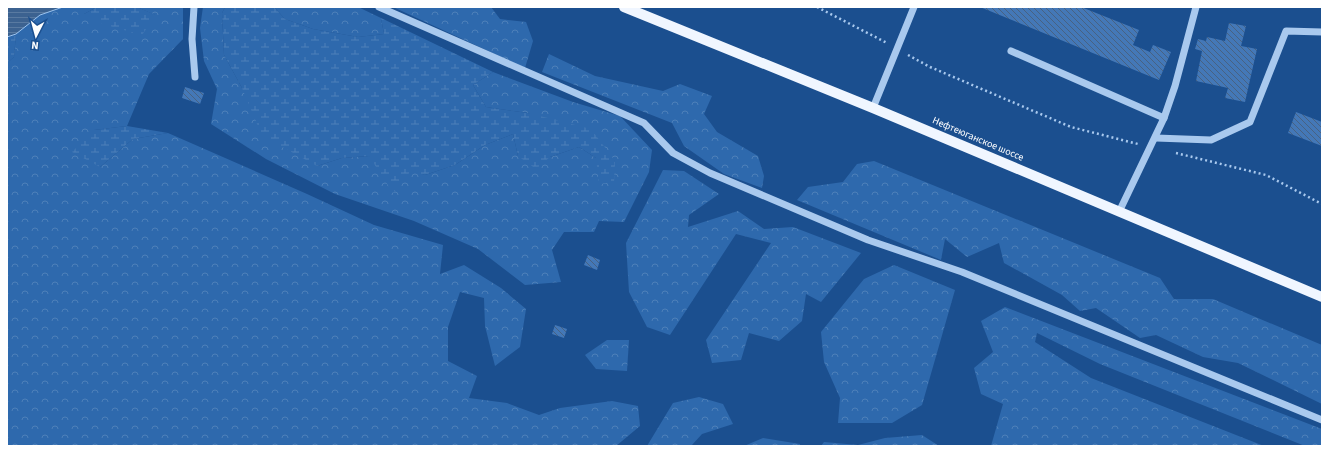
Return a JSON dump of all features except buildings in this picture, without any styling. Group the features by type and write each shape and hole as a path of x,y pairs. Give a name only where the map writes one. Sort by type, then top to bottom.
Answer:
{"main road":[{"name":"Нефтеюганское шоссе","path":"624,7 873,108 1322,297"}],"lane":[{"path":"194,7 192,39 195,77"},
{"path":"378,7 644,123 673,153 710,173 868,240 962,272 1322,420"},
{"path":"873,108 896,48 914,7"},
{"path":"1119,212 1150,147 1156,138 1164,118 1175,86 1194,8"},
{"path":"1156,138 1211,140 1250,122 1286,31 1322,32"},
{"path":"1011,51 1164,118"}],"path":[{"path":"817,7 930,67 1071,127 1266,175 1322,204"}],"green space":[{"path":"63,7 97,7 84,14 155,15 137,7 183,7 183,39 149,74 127,126 94,130 100,167 133,139 168,133 374,225 443,245 440,274 464,265 501,288 526,309 520,347 495,366 485,326 484,298 460,292 448,327 448,361 477,376 469,398 507,403 539,415 560,408 612,401 638,406 640,426 616,446 7,446 7,63 14,57 16,34 40,15"},
{"path":"97,7 137,7 156,15 142,35 102,24 84,14"},
{"path":"203,7 225,7 222,13 224,55 242,88 317,166 342,158 369,156 425,175 455,165 485,145 513,134 518,156 550,157 579,147 596,158 615,161 528,113 486,107 473,85 493,72 573,102 620,116 652,150 649,172 624,222 599,221 594,232 564,232 552,250 561,282 525,285 478,249 414,221 335,194 266,159 211,124 217,89 204,61 200,28"},
{"path":"225,7 274,7 285,19 313,29 358,37 384,34 381,18 493,72 473,85 486,107 528,113 591,129 615,161 614,182 599,184 596,158 579,147 550,157 536,169 518,156 513,134 485,145 455,165 425,175 410,172 393,193 369,156 342,158 317,166 262,136 242,88 224,55 222,13"},
{"path":"274,7 358,7 381,18 384,34 358,37 313,29 285,19"},
{"path":"393,7 491,7 500,19 526,22 533,41 525,68"},
{"path":"16,34 14,57 7,63 7,37"},
{"path":"549,54 595,76 663,91 680,84 712,96 704,114 717,132 758,156 764,176 762,188 724,174 684,146 672,123 542,72"},
{"path":"127,126 168,133 133,139 100,167 72,152 94,130"},
{"path":"874,161 1160,278 1174,299 1213,299 1322,345 1322,404 1238,363 1203,357 1156,335 1140,338 1096,308 1080,311 1062,295 1004,263 999,243 967,257 945,239 941,260 797,200 808,187 843,182 857,164"},
{"path":"663,170 684,171 719,194 689,215 688,227 738,211 764,229 793,227 861,253 821,302 806,294 802,321 779,341 749,333 741,360 712,363 706,340 771,243 736,234 670,335 647,327 629,292 626,243"},
{"path":"894,265 955,290 922,405 892,423 838,423 840,398 824,362 821,332 864,279"},
{"path":"1005,307 1322,429 1322,446 1305,446 1100,364 1037,333 1035,342 1091,378 1264,446 991,446 1003,404 981,394 974,368 993,352 981,321"},
{"path":"607,340 629,340 627,371 596,369 585,355"},
{"path":"699,397 723,404 733,424 702,434 691,446 647,446 673,403"},
{"path":"922,435 939,446 821,446 824,442 858,445 885,438"},
{"path":"763,438 800,444 800,446 744,446"}],"shaded area":[{"path":"7,7 63,7 40,15 16,34 7,37"}]}
